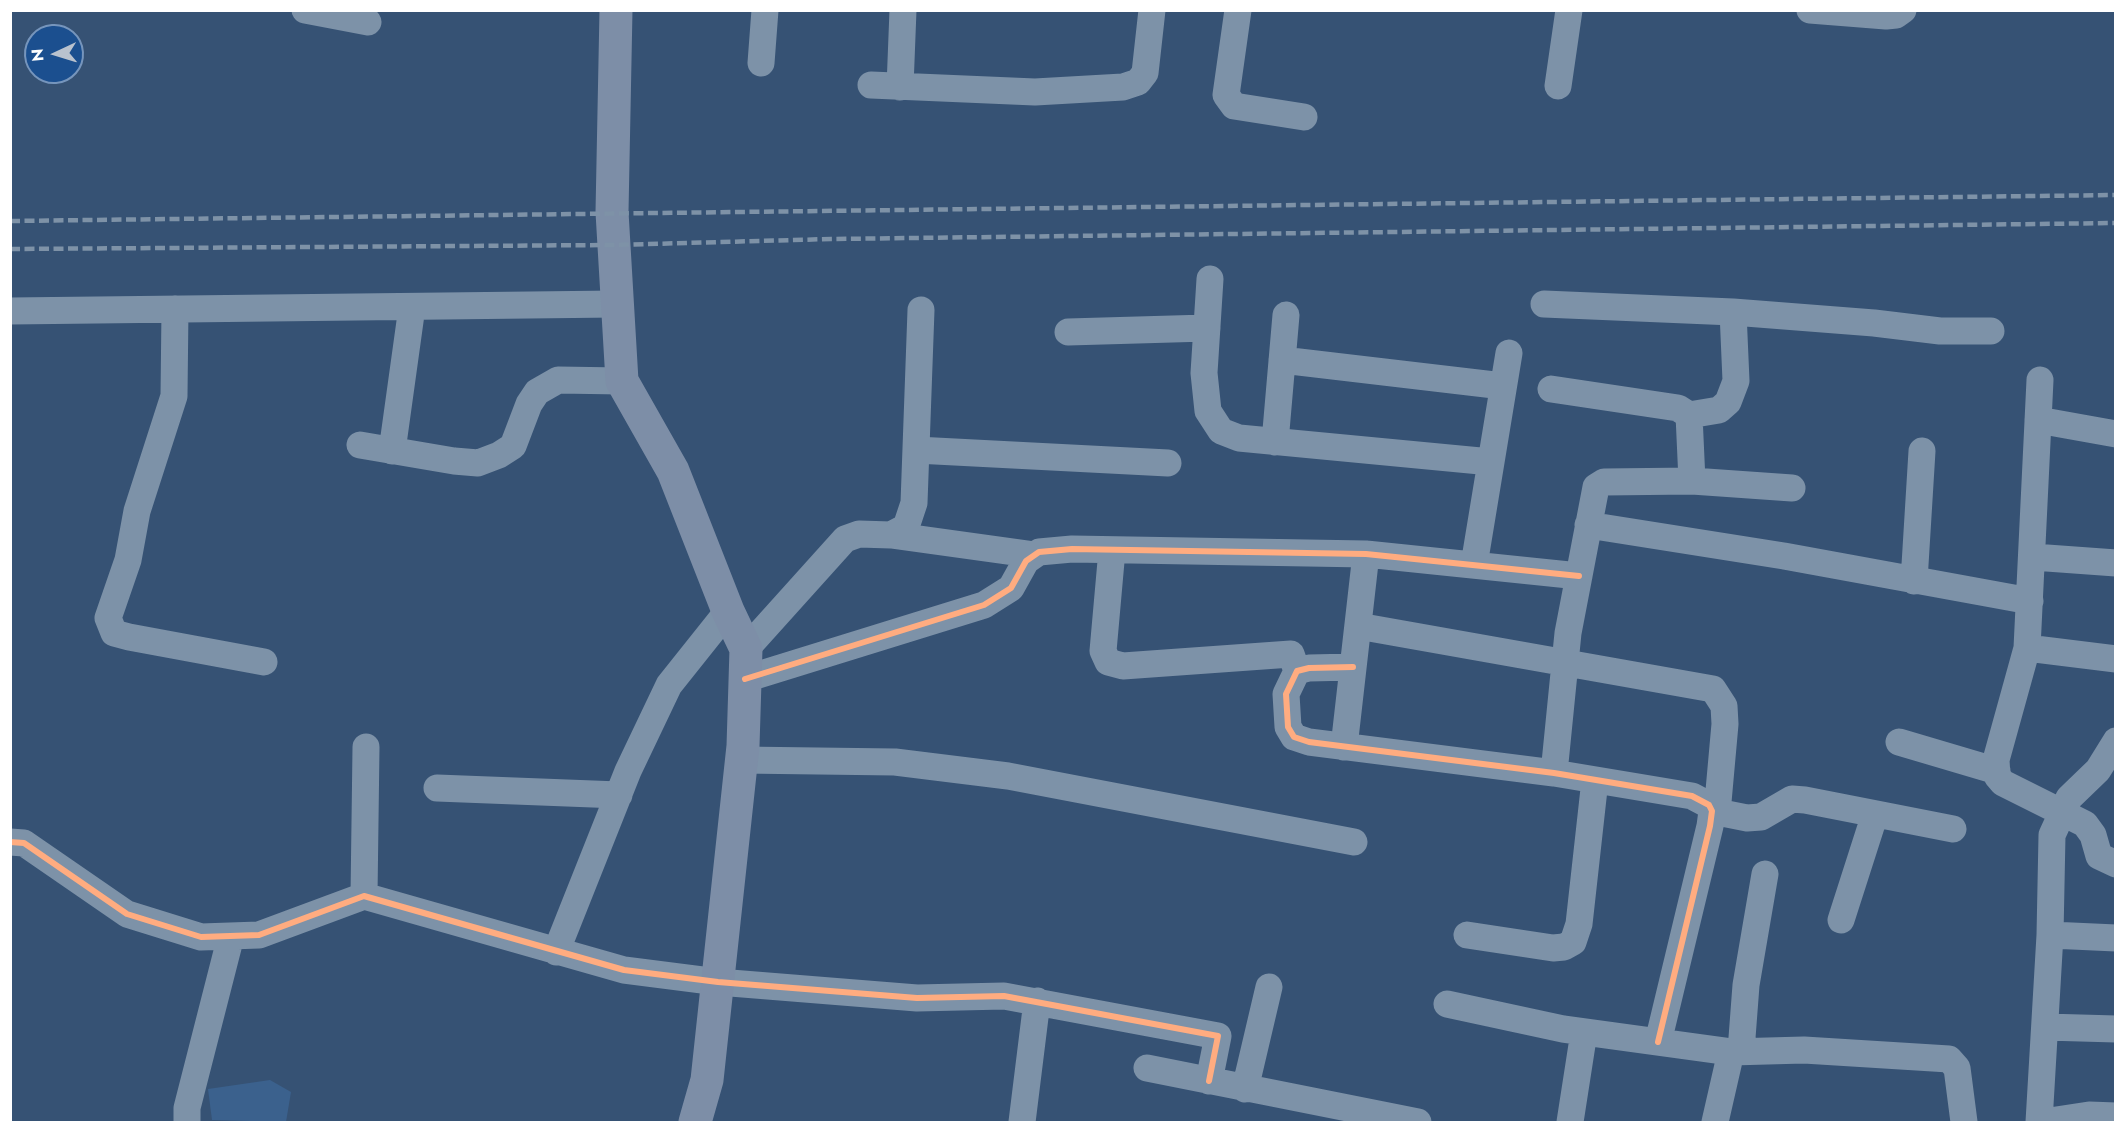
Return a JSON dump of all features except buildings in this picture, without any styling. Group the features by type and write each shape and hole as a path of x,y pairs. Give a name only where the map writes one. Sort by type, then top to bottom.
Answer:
{"main road":[{"path":"616,10 612,212 622,381 673,471 728,611 746,664 741,760 707,1080 695,1122"}],"street":[{"path":"305,10 368,22"},
{"path":"761,63 765,10"},
{"path":"900,87 903,10"},
{"path":"871,85 1035,93 1123,87 1138,82 1144,73 1152,10"},
{"path":"1238,10 1226,95 1234,105 1304,117"},
{"path":"1558,86 1569,10"},
{"path":"1810,10 1886,16 1896,15 1903,10"},
{"path":"1210,279 1204,373 1208,411 1221,431 1239,438 1491,462"},
{"path":"10,311 616,304"},
{"path":"1544,304 1733,312 1874,323 1940,331 1991,331"},
{"path":"392,450 412,307"},
{"path":"175,309 174,396 137,511 128,560 108,618 114,633 264,662"},
{"path":"891,535 906,527 914,502 921,310"},
{"path":"1551,389 1678,408 1689,415 1719,410 1728,402 1736,381 1733,312"},
{"path":"1275,442 1286,315"},
{"path":"1068,332 1207,328"},
{"path":"1474,565 1509,353"},
{"path":"1282,360 1503,386"},
{"path":"360,445 478,463 499,455 513,446 537,392 558,380 622,381"},
{"path":"2040,380 2027,648 1996,760 1997,771 2003,783 2085,824 2093,836 2099,856 2115,864"},
{"path":"1689,415 1692,481"},
{"path":"2038,420 2115,434"},
{"path":"916,450 1168,463"},
{"path":"1914,581 1922,451"},
{"path":"1554,773 1565,665 1596,487 1604,482 1692,481 1792,488"},
{"path":"1588,525 1784,556 2030,601"},
{"path":"746,664 845,539 859,534 891,535 1031,556 1112,550 1366,554 1579,576"},
{"path":"1112,550 1103,651 1108,662 1123,666 1291,654 1297,671 1287,694 1288,727 1294,737 1309,742 1554,773 1692,796 1709,805 1715,812 1747,818 1761,817 1792,800 1953,829"},
{"path":"1344,747 1366,554"},
{"path":"746,664 984,605 1011,588 1031,556"},
{"path":"2033,557 2115,563"},
{"path":"556,952 619,795 669,685 728,611"},
{"path":"1358,626 1565,665 1713,689 1724,706 1725,724 1715,812 1658,1042"},
{"path":"2027,648 2115,659"},
{"path":"1297,671 1308,668 1353,667"},
{"path":"2115,741 2098,771 2069,798 2052,835 2050,935 2041,1122 2089,1114 2115,1116"},
{"path":"1899,742 1997,771"},
{"path":"364,896 366,747"},
{"path":"741,760 895,762 1008,776 1354,842"},
{"path":"1467,935 1553,948 1564,948 1573,942 1579,924 1595,780"},
{"path":"437,788 619,795"},
{"path":"1841,920 1875,814"},
{"path":"10,842 24,843 127,914 201,937 259,935 364,896 624,970 717,982 917,998 1004,996 1218,1036 1209,1081"},
{"path":"1715,1122 1736,1052 1765,874"},
{"path":"2050,935 2115,938"},
{"path":"187,1122 187,1108 231,936"},
{"path":"1245,1089 1269,987"},
{"path":"1022,1122 1036,1002"},
{"path":"1447,1004 1584,1032 1736,1052 1804,1050 1948,1059 1957,1068 1964,1122"},
{"path":"2045,1027 2115,1029"},
{"path":"1570,1122 1584,1032"},
{"path":"1147,1068 1245,1089 1297,1111 1419,1122"}],"water":[{"path":"270,1080 291,1092 286,1122 212,1120 208,1089"}],"railway":[{"path":"10,221 2116,195"},
{"path":"10,249 613,245 831,239 2116,223"}],"cycle path":[{"path":"745,679 984,605 1011,588 1026,561 1039,552 1072,549 1366,554 1579,576"},
{"path":"1353,667 1309,668 1297,671 1286,694 1288,727 1294,737 1309,742 1554,773 1692,796 1709,805 1712,811 1710,826 1658,1042"},
{"path":"10,842 24,843 127,914 201,937 259,935 364,896 624,970 718,982 917,998 1004,996 1218,1036 1209,1081"}]}
